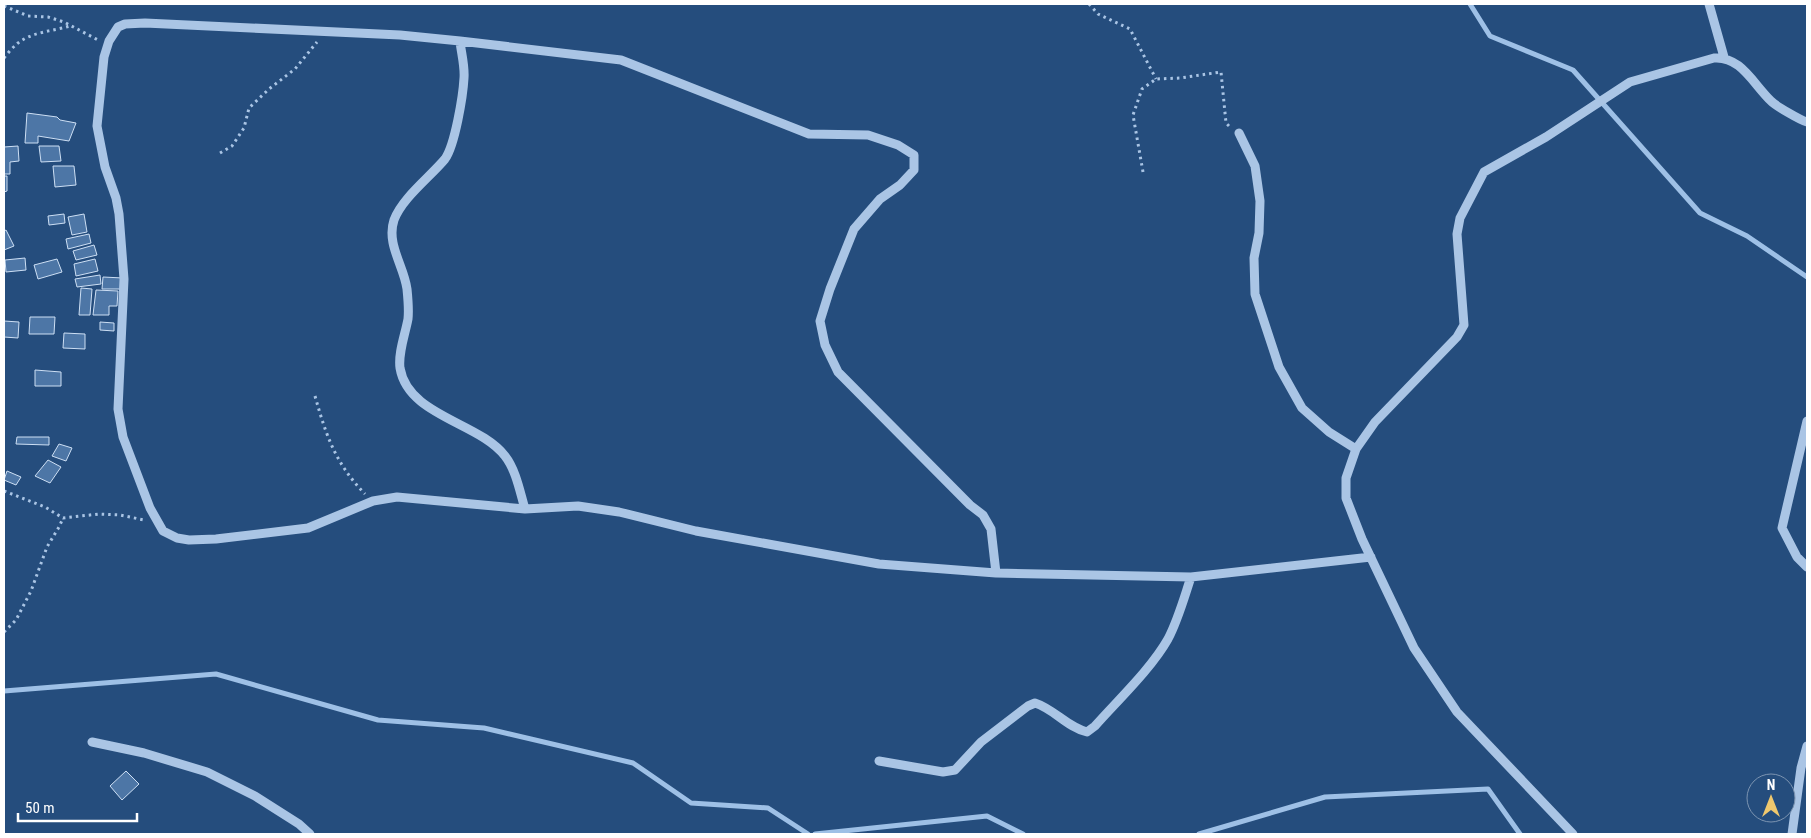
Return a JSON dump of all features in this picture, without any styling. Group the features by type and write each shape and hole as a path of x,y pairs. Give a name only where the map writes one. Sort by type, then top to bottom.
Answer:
{"street":[{"path":"1709,4 1724,57"},
{"path":"996,573 991,529 983,515 970,505 838,372 826,344 820,321 830,288 854,229 880,199 900,185 914,170 914,155 898,145 868,136 809,134 621,60 460,40 400,35 145,23 125,24 118,27 113,33 104,57 97,126 105,167 120,214 124,279 118,409 123,437 150,508 163,531 177,538 189,540 216,539 308,528 372,501 397,497 525,509 578,506 619,512 696,531 879,564 996,573 1191,577 1371,558"},
{"path":"460,40 465,77 453,140 446,157 404,204 394,220 391,241 407,287 408,302 408,316 400,356 400,368 406,384 421,402 495,446 506,457 512,469 525,509"},
{"path":"1573,834 1457,712 1414,648 1371,558 1346,498 1346,478 1356,449 1375,422 1457,338 1464,325 1457,234 1460,218 1484,172 1546,137 1630,82 1714,58 1724,57 1743,69 1772,102 1795,115 1800,120 1807,122"},
{"path":"1238,133 1255,166 1260,201 1259,233 1254,258 1255,294 1279,367 1302,408 1329,432 1356,449"},
{"path":"1807,421 1782,528 1797,557 1807,567"},
{"path":"880,761 943,772 955,770 981,742 1028,706 1035,703 1046,707 1080,730 1087,732 1095,726 1142,674 1167,640 1180,613 1191,577"},
{"path":"92,742 144,753 207,772 254,796 299,824 310,834"},
{"path":"1792,834 1801,768 1807,746"}],"path":[{"path":"1089,4 1098,14 1130,29 1156,79"},
{"path":"4,6 28,16 48,17 71,25 108,44"},
{"path":"4,58 18,43 32,36 71,25"},
{"path":"220,153 232,146 244,128 249,108 295,69 325,32"},
{"path":"1143,172 1133,115 1142,90 1156,79 1180,78 1221,72 1226,123 1238,133"},
{"path":"315,396 324,430 332,448 344,468 372,501"},
{"path":"4,491 46,507 63,518 99,514 120,515 147,521 157,520"},
{"path":"4,632 16,620 31,591 47,547 63,518"}],"building":[{"path":"27,113 57,117 60,120 76,123 69,141 38,136 38,143 25,143"},
{"path":"18,146 19,161 10,162 10,174 4,174 4,147"},
{"path":"39,146 59,146 61,161 41,162"},
{"path":"53,166 74,166 76,185 55,187"},
{"path":"4,176 7,176 7,191 4,192"},
{"path":"64,214 65,223 49,225 48,216"},
{"path":"84,214 87,232 72,235 68,217"},
{"path":"6,230 14,246 4,250 4,231"},
{"path":"89,234 91,243 68,249 66,239"},
{"path":"94,245 97,255 76,260 73,251"},
{"path":"25,258 26,270 6,272 5,260"},
{"path":"57,259 62,272 38,279 34,265"},
{"path":"95,259 98,271 76,276 74,264"},
{"path":"100,275 101,284 77,287 75,279"},
{"path":"103,277 123,278 122,289 102,289"},
{"path":"81,288 92,289 90,315 79,315"},
{"path":"96,290 118,291 117,306 109,306 109,315 93,315"},
{"path":"30,317 55,317 54,334 29,334"},
{"path":"4,321 19,322 18,338 4,337"},
{"path":"100,322 114,323 114,331 100,330"},
{"path":"64,333 85,334 85,349 63,348"},
{"path":"35,370 61,372 61,386 35,386"},
{"path":"17,437 49,437 49,445 16,444"},
{"path":"59,444 72,448 66,461 52,456"},
{"path":"48,460 61,467 50,483 35,476"},
{"path":"7,471 21,477 16,485 4,480"},
{"path":"126,771 139,784 122,800 110,786"}],"waterway":[{"path":"1470,4 1490,36 1573,70 1700,213 1747,236 1807,277"},
{"path":"4,691 216,674 378,720 484,728 633,763 691,803 768,808 808,834"},
{"path":"1199,834 1325,797 1488,789 1520,834"},
{"path":"815,834 987,816 1023,834"}]}
